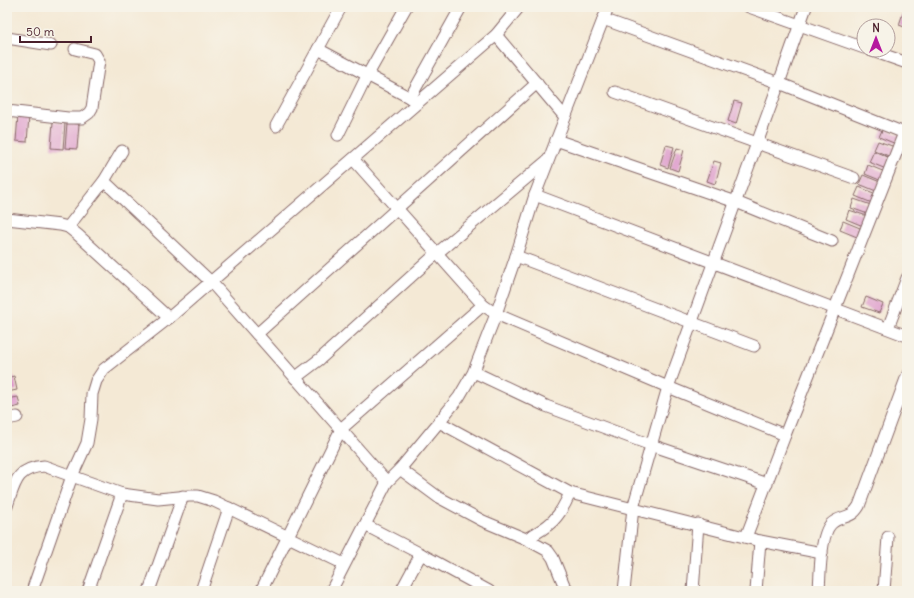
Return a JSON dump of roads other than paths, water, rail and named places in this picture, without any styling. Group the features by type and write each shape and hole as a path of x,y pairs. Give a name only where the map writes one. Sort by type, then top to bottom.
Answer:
{"street":[{"path":"276,126 341,7"},
{"path":"338,135 367,76 406,7"},
{"path":"414,100 461,7"},
{"path":"32,591 72,476 88,438 91,419 92,394 96,381 104,369 169,318 353,159 414,100 496,35 519,7"},
{"path":"331,591 387,482 400,469 459,397 474,372 516,256 535,195 608,7"},
{"path":"749,7 856,45"},
{"path":"624,591 632,508 668,387 806,7"},
{"path":"604,19 779,83 906,133 835,308 746,537"},
{"path":"496,35 565,117"},
{"path":"7,38 51,45"},
{"path":"7,111 68,118 82,118 89,113 92,108 100,61 95,54 75,48"},
{"path":"318,50 414,100"},
{"path":"893,58 907,63"},
{"path":"257,334 537,83"},
{"path":"615,92 854,178"},
{"path":"556,140 736,202 832,241"},
{"path":"68,227 104,181 122,151"},
{"path":"353,159 483,305 496,314 786,435"},
{"path":"295,378 320,359 436,254 549,160"},
{"path":"104,181 211,282 387,482"},
{"path":"535,195 907,336"},
{"path":"7,219 68,227 169,318"},
{"path":"516,256 691,324 754,346"},
{"path":"888,328 907,278"},
{"path":"261,591 341,429 483,305"},
{"path":"474,372 546,406 651,445 766,484"},
{"path":"818,591 822,553 830,525 836,520 847,518 855,513 859,506 907,376"},
{"path":"439,422 570,493 698,524 760,541 822,553"},
{"path":"7,506 16,481 24,472 31,468 44,466 122,494 158,499 198,496 214,501 344,564"},
{"path":"400,469 438,498 483,521 526,539 548,551 553,558 564,585 569,591"},
{"path":"526,539 552,523 564,507 570,493"},
{"path":"88,591 122,494"},
{"path":"149,591 183,496"},
{"path":"201,591 229,508"},
{"path":"693,591 698,524"},
{"path":"365,525 421,554 474,588 489,591"},
{"path":"884,591 888,537"},
{"path":"756,591 760,541"},
{"path":"401,591 421,554"}]}
